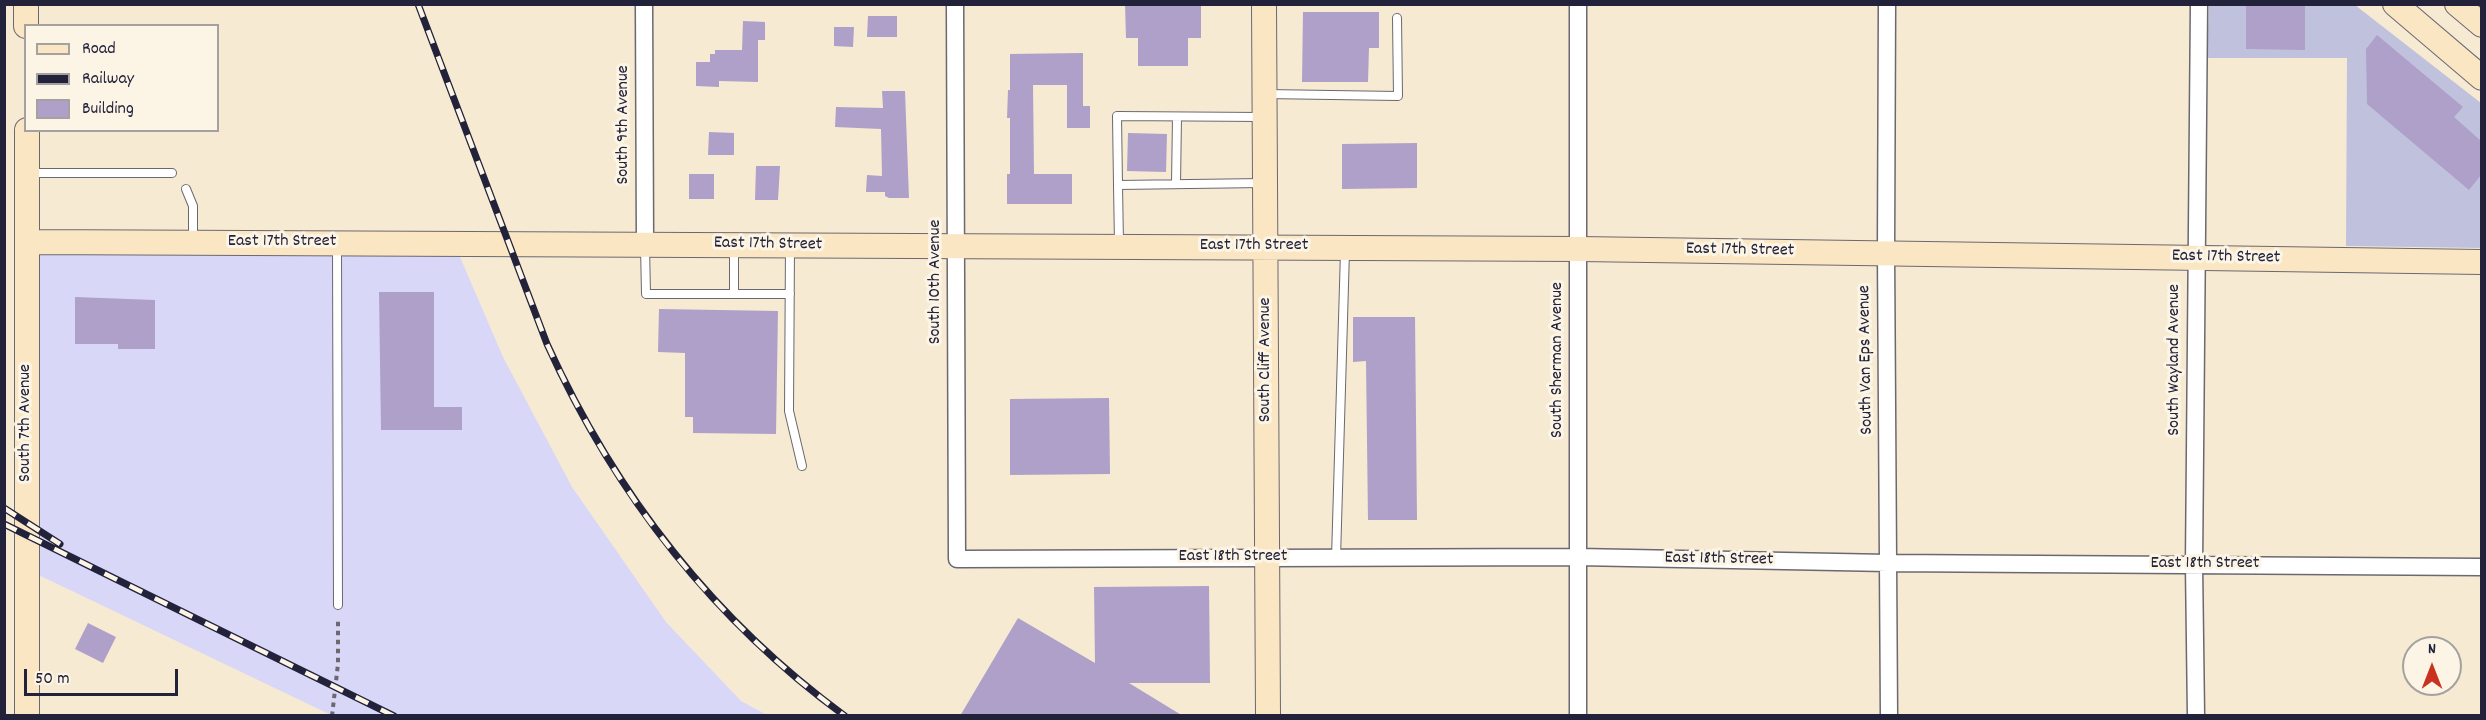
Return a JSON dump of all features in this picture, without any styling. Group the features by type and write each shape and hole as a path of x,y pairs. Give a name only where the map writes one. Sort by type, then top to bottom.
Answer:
{"street":[{"path":"26,4 26,24"},
{"name":"South 9th Avenue","path":"644,4 645,244"},
{"name":"South 10th Avenue","path":"955,4 957,559"},
{"name":"South Cliff Avenue","path":"1264,4 1268,716"},
{"name":"South Sherman Avenue","path":"1578,4 1578,716"},
{"name":"South Van Eps Avenue","path":"1887,4 1889,716"},
{"name":"South Wayland Avenue","path":"2196,716 2194,565 2199,4"},
{"path":"2395,4 2481,78"},
{"path":"2457,4 2481,25"},
{"name":"South 7th Avenue","path":"27,132 27,242 15,556 27,716"},
{"name":"East 17th Street","path":"27,242 1579,249 2481,262"},
{"name":"East 18th Street","path":"957,559 1578,557 2481,567"}],"lane":[{"path":"1119,247 1117,116 1177,117 1265,106 1398,96 1397,18"},
{"path":"1176,184 1177,117"},
{"path":"27,173 172,173"},
{"path":"1118,185 1266,183"},
{"path":"186,189 193,206 193,242"},
{"path":"337,243 338,605"},
{"path":"645,244 646,294 790,294"},
{"path":"734,245 734,294"},
{"path":"790,246 789,411 802,466"},
{"path":"1336,558 1345,248"}],"path":[{"path":"332,716 338,664 338,605"}],"shaded area":[{"path":"2209,5 2355,5 2481,103 2481,248 2346,246 2347,58 2207,58"},
{"path":"27,242 454,243 503,357 572,487 666,622 741,701 767,715 331,715 26,569"}],"building":[{"path":"1125,4 1201,4 1201,38 1188,38 1188,66 1138,66 1138,38 1126,38"},
{"path":"2246,4 2305,4 2305,50 2246,49"},
{"path":"1303,12 1379,12 1379,48 1369,48 1368,82 1302,82"},
{"path":"868,16 897,16 897,37 867,37"},
{"path":"743,21 765,22 765,40 758,40 758,82 719,81 719,87 696,86 696,62 710,62 710,54 715,54 715,50 742,50"},
{"path":"834,27 854,27 853,47 834,46"},
{"path":"2377,35 2463,107 2454,117 2481,141 2481,175 2469,190 2367,104 2366,49"},
{"path":"1083,53 1083,106 1090,106 1090,128 1067,128 1067,85 1033,85 1034,174 1072,174 1072,204 1007,204 1007,174 1010,174 1010,118 1007,118 1010,54"},
{"path":"882,91 905,91 909,198 889,198 885,196 885,192 866,192 867,175 882,176 881,129 835,127 836,107 883,108"},
{"path":"709,132 734,133 734,155 708,155"},
{"path":"1128,133 1167,134 1166,172 1127,171"},
{"path":"1417,143 1417,188 1342,189 1342,144"},
{"path":"756,166 780,166 778,200 755,200"},
{"path":"689,174 714,174 714,199 689,199"},
{"path":"379,292 434,292 434,407 462,407 462,430 381,430"},
{"path":"75,297 155,300 155,349 118,349 118,344 75,344"},
{"path":"659,309 778,311 776,434 693,433 693,417 685,417 685,353 658,352"},
{"path":"1353,317 1415,317 1417,520 1368,520 1366,361 1353,362"},
{"path":"1109,398 1110,474 1010,475 1010,399"},
{"path":"1209,586 1210,683 1129,683 1183,716 960,716 1018,618 1095,663 1094,587"},
{"path":"88,623 116,637 103,663 75,649"}],"railway":[{"path":"418,4 547,344 603,452 671,550 710,595 751,638 845,716"},
{"path":"4,508 60,544"},
{"path":"4,524 394,716"}]}
